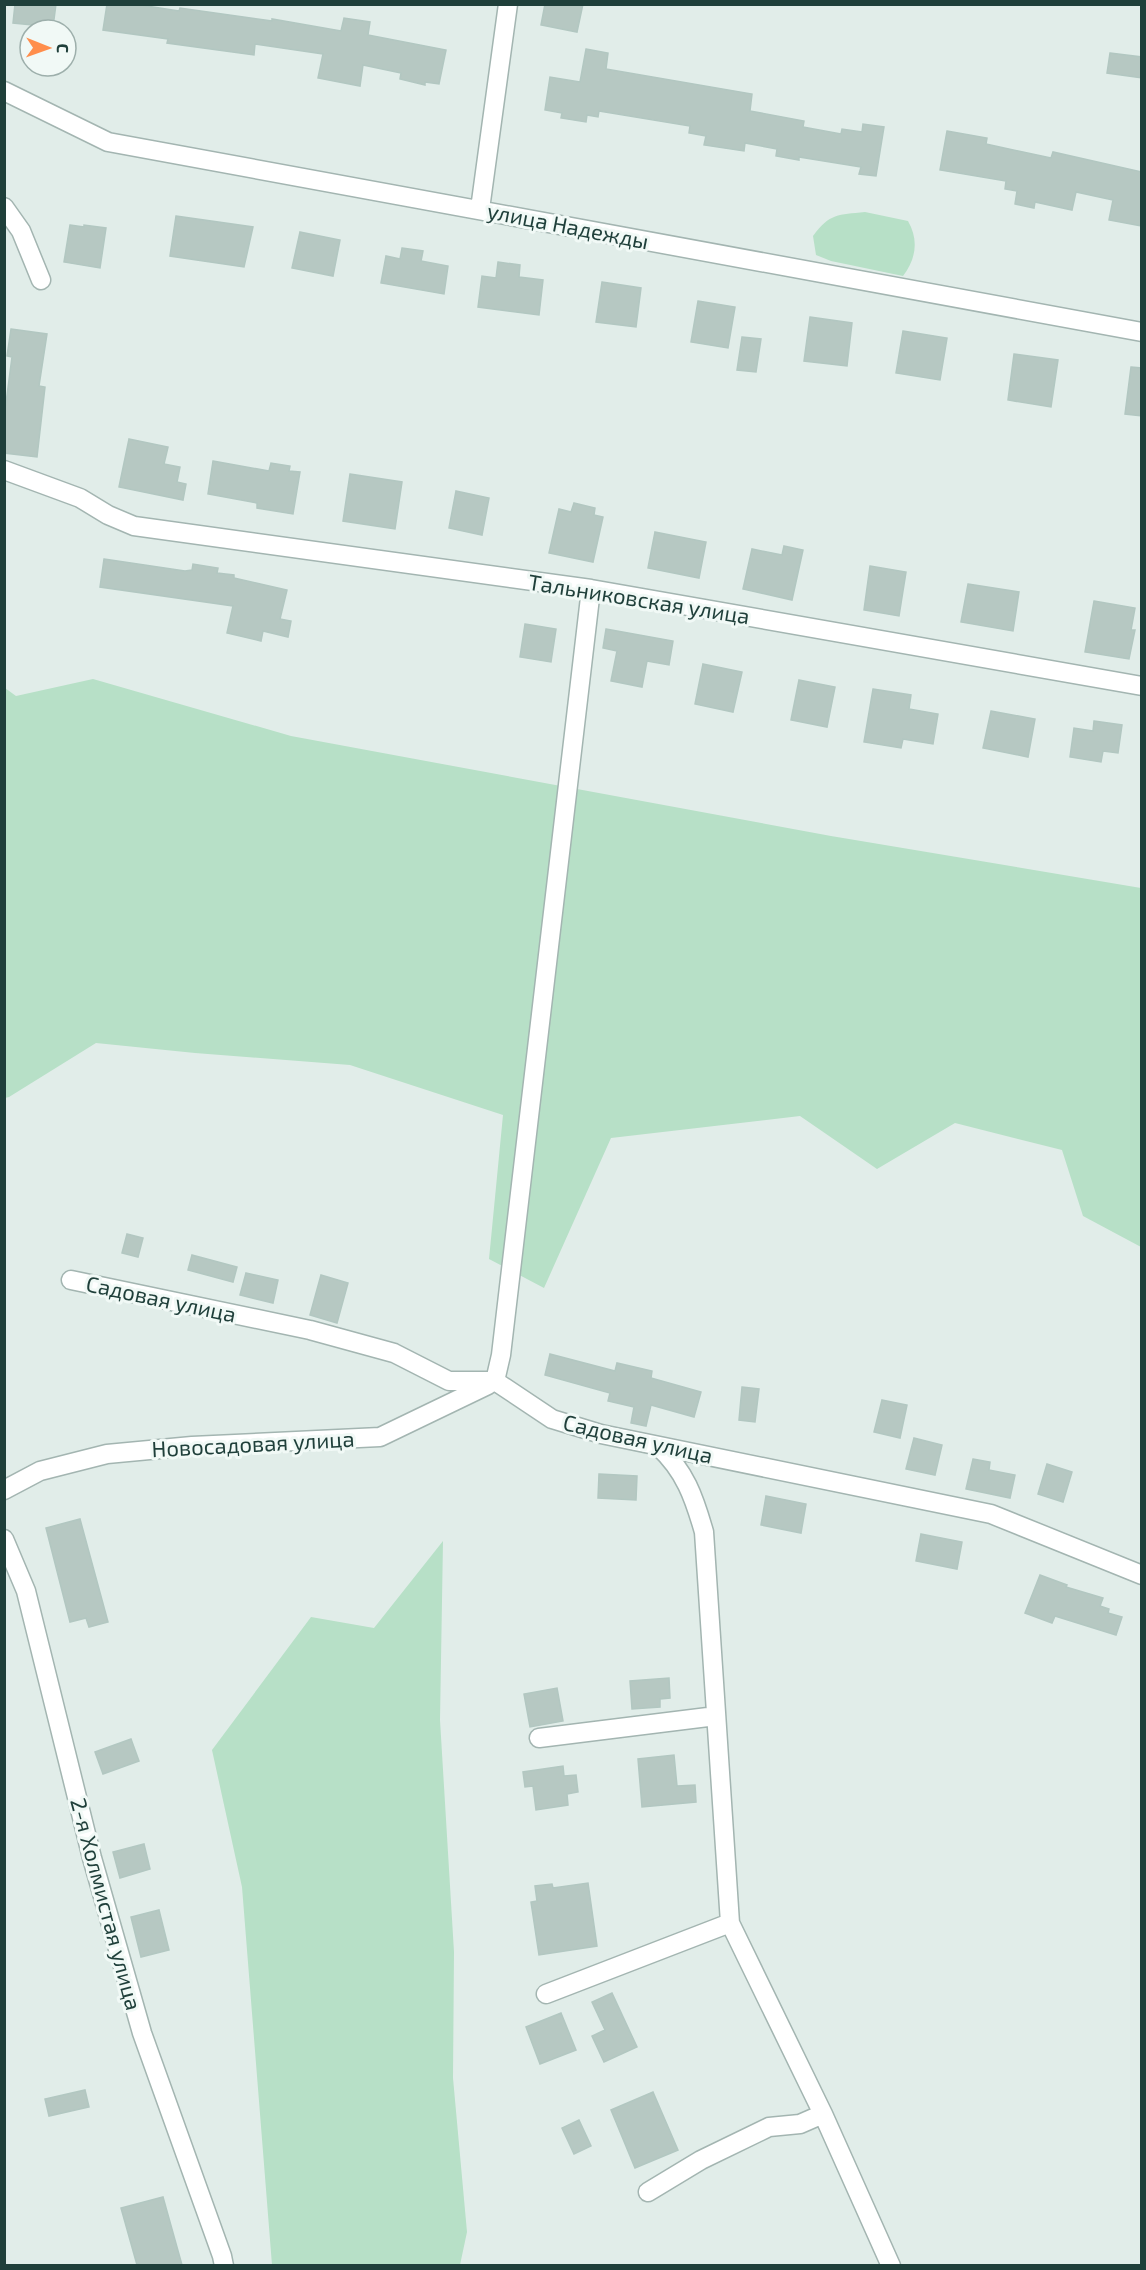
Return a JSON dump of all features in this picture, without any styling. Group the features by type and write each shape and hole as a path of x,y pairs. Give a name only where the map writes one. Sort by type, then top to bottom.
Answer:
{"street":[{"path":"480,209 508,4"},
{"name":"улица Надежды","path":"4,92 108,142 1142,332"},
{"path":"4,207 21,231 41,280"},
{"name":"Тальниковская улица","path":"4,470 80,498 134,526 591,589 1142,686"},
{"path":"495,1381 501,1355 591,589"},
{"name":"Садовая улица","path":"71,1280 310,1330 394,1353 449,1381 495,1381 552,1419 601,1434 991,1514 1142,1575"},
{"name":"Новосадовая улица","path":"4,1490 40,1471 107,1454 192,1446 380,1437 495,1381"},
{"path":"657,1445 673,1460 693,1493 704,1532 730,1923 823,2114 891,2265"},
{"name":"2-я Холмистая улица","path":"4,1539 26,1591 92,1858 142,2033 224,2265"},
{"path":"539,1738 716,1716"},
{"path":"546,1994 730,1923"},
{"path":"648,2192 701,2160 769,2127 800,2124 823,2114"}],"green space":[{"path":"865,212 908,221 914,235 915,249 911,263 903,276 831,261 816,255 813,236 824,223 835,216"},
{"path":"93,679 291,736 831,836 1141,888 1141,1247 1083,1216 1062,1150 955,1123 877,1169 800,1116 611,1138 544,1288 489,1259 503,1115 350,1065 96,1043 5,1098 5,688 16,696"},
{"path":"443,1541 440,1720 454,1952 453,2078 467,2232 460,2265 272,2265 242,1887 212,1750 311,1617 374,1628"}],"building":[{"path":"15,4 56,4 54,18 18,18 18,24 13,23"},
{"path":"107,4 134,4 179,11 180,8 272,21 272,19 341,31 344,18 370,22 368,35 446,50 439,84 425,82 425,85 400,79 401,73 363,65 360,86 318,78 323,54 255,44 254,55 167,43 168,39 103,30"},
{"path":"545,4 583,4 577,32 541,25"},
{"path":"586,49 608,53 606,69 752,94 750,111 804,121 803,127 841,134 842,129 862,132 863,124 884,127 876,176 859,174 861,167 799,157 799,160 776,156 777,149 745,143 744,151 704,145 706,136 689,133 690,126 599,111 598,117 587,115 586,122 561,118 562,113 545,110 550,77 580,82"},
{"path":"1110,53 1142,57 1142,78 1107,73"},
{"path":"947,131 987,138 986,144 1051,158 1053,152 1142,172 1142,226 1109,220 1113,200 1076,192 1072,210 1035,202 1034,208 1015,204 1017,191 1005,189 1006,181 940,170"},
{"path":"176,216 253,227 244,267 170,256"},
{"path":"70,225 106,228 100,268 64,262"},
{"path":"300,232 340,240 333,276 292,268"},
{"path":"402,248 423,251 421,261 448,266 444,294 381,283 386,256 400,259"},
{"path":"498,262 520,265 519,277 543,280 539,315 478,307 482,276 496,278"},
{"path":"602,282 641,288 636,327 596,322"},
{"path":"698,301 735,307 728,348 691,342"},
{"path":"810,317 852,323 847,366 804,361"},
{"path":"11,329 47,334 39,386 45,387 37,457 4,453 4,418 12,357 7,356"},
{"path":"903,331 947,338 940,380 896,373"},
{"path":"742,337 761,339 756,372 737,370"},
{"path":"1014,354 1058,360 1051,407 1008,400"},
{"path":"1131,367 1142,368 1142,416 1125,414"},
{"path":"129,439 168,447 164,464 180,467 177,482 186,484 183,500 119,487"},
{"path":"213,461 269,471 271,463 290,466 289,471 300,472 293,514 257,508 257,503 208,494"},
{"path":"350,474 402,482 395,529 343,521"},
{"path":"456,491 489,498 482,535 449,528"},
{"path":"574,503 595,508 594,515 603,517 593,562 549,553 559,509 571,512"},
{"path":"655,532 706,542 699,578 648,568"},
{"path":"784,546 803,550 792,600 743,589 752,549 782,555"},
{"path":"104,559 185,571 192,570 193,564 218,568 217,573 234,575 234,578 287,590 280,619 291,621 288,637 263,631 261,641 227,633 233,606 100,587"},
{"path":"870,566 906,572 899,616 864,610"},
{"path":"968,584 1019,592 1013,631 961,622"},
{"path":"1094,601 1135,608 1131,630 1135,630 1129,659 1085,652"},
{"path":"525,624 556,629 551,662 520,657"},
{"path":"606,629 673,641 669,665 647,661 642,687 611,681 617,651 603,648"},
{"path":"703,664 742,672 733,712 695,704"},
{"path":"799,680 835,687 827,727 791,720"},
{"path":"873,689 911,695 909,709 938,714 933,744 903,739 901,748 864,742"},
{"path":"991,711 1035,719 1028,757 983,748"},
{"path":"1094,721 1122,725 1118,753 1103,751 1101,762 1070,757 1074,728 1093,731"},
{"path":"127,1234 143,1238 138,1257 122,1253"},
{"path":"192,1255 237,1267 233,1282 188,1270"},
{"path":"246,1273 278,1280 273,1303 240,1295"},
{"path":"321,1275 348,1283 337,1323 310,1315"},
{"path":"550,1354 615,1371 617,1363 652,1371 651,1378 701,1392 694,1417 651,1405 646,1426 631,1423 634,1407 608,1401 610,1393 545,1375"},
{"path":"742,1387 759,1389 755,1422 739,1420"},
{"path":"882,1400 907,1405 900,1438 874,1432"},
{"path":"914,1438 942,1445 935,1475 906,1469"},
{"path":"973,1459 990,1462 989,1470 1015,1475 1010,1498 966,1489"},
{"path":"1047,1464 1072,1472 1063,1502 1038,1494"},
{"path":"599,1474 637,1476 636,1500 598,1498"},
{"path":"766,1496 806,1504 801,1533 761,1525"},
{"path":"80,1519 108,1622 89,1627 86,1618 70,1622 46,1528"},
{"path":"921,1534 962,1542 957,1569 916,1561"},
{"path":"1040,1575 1067,1585 1066,1587 1103,1598 1100,1606 1109,1609 1108,1613 1122,1617 1116,1635 1055,1616 1052,1623 1025,1613"},
{"path":"669,1678 670,1698 660,1699 660,1707 632,1709 630,1681"},
{"path":"557,1688 563,1721 530,1727 524,1694"},
{"path":"131,1739 139,1761 103,1774 95,1752"},
{"path":"674,1755 677,1786 695,1785 696,1802 642,1807 638,1759"},
{"path":"563,1766 564,1776 576,1775 578,1792 567,1794 568,1805 536,1810 533,1786 525,1787 523,1772"},
{"path":"144,1844 150,1869 120,1878 113,1852"},
{"path":"588,1883 597,1946 539,1955 531,1902 537,1901 535,1886 552,1884 553,1888"},
{"path":"159,1910 169,1950 141,1957 131,1917"},
{"path":"612,1993 637,2047 604,2062 592,2036 605,2030 592,2002"},
{"path":"561,2013 576,2050 540,2064 526,2027"},
{"path":"85,2090 89,2107 49,2116 45,2099"},
{"path":"653,2092 678,2150 635,2168 611,2110"},
{"path":"579,2120 591,2146 574,2154 562,2128"},
{"path":"163,2197 182,2265 137,2265 121,2208"}]}
